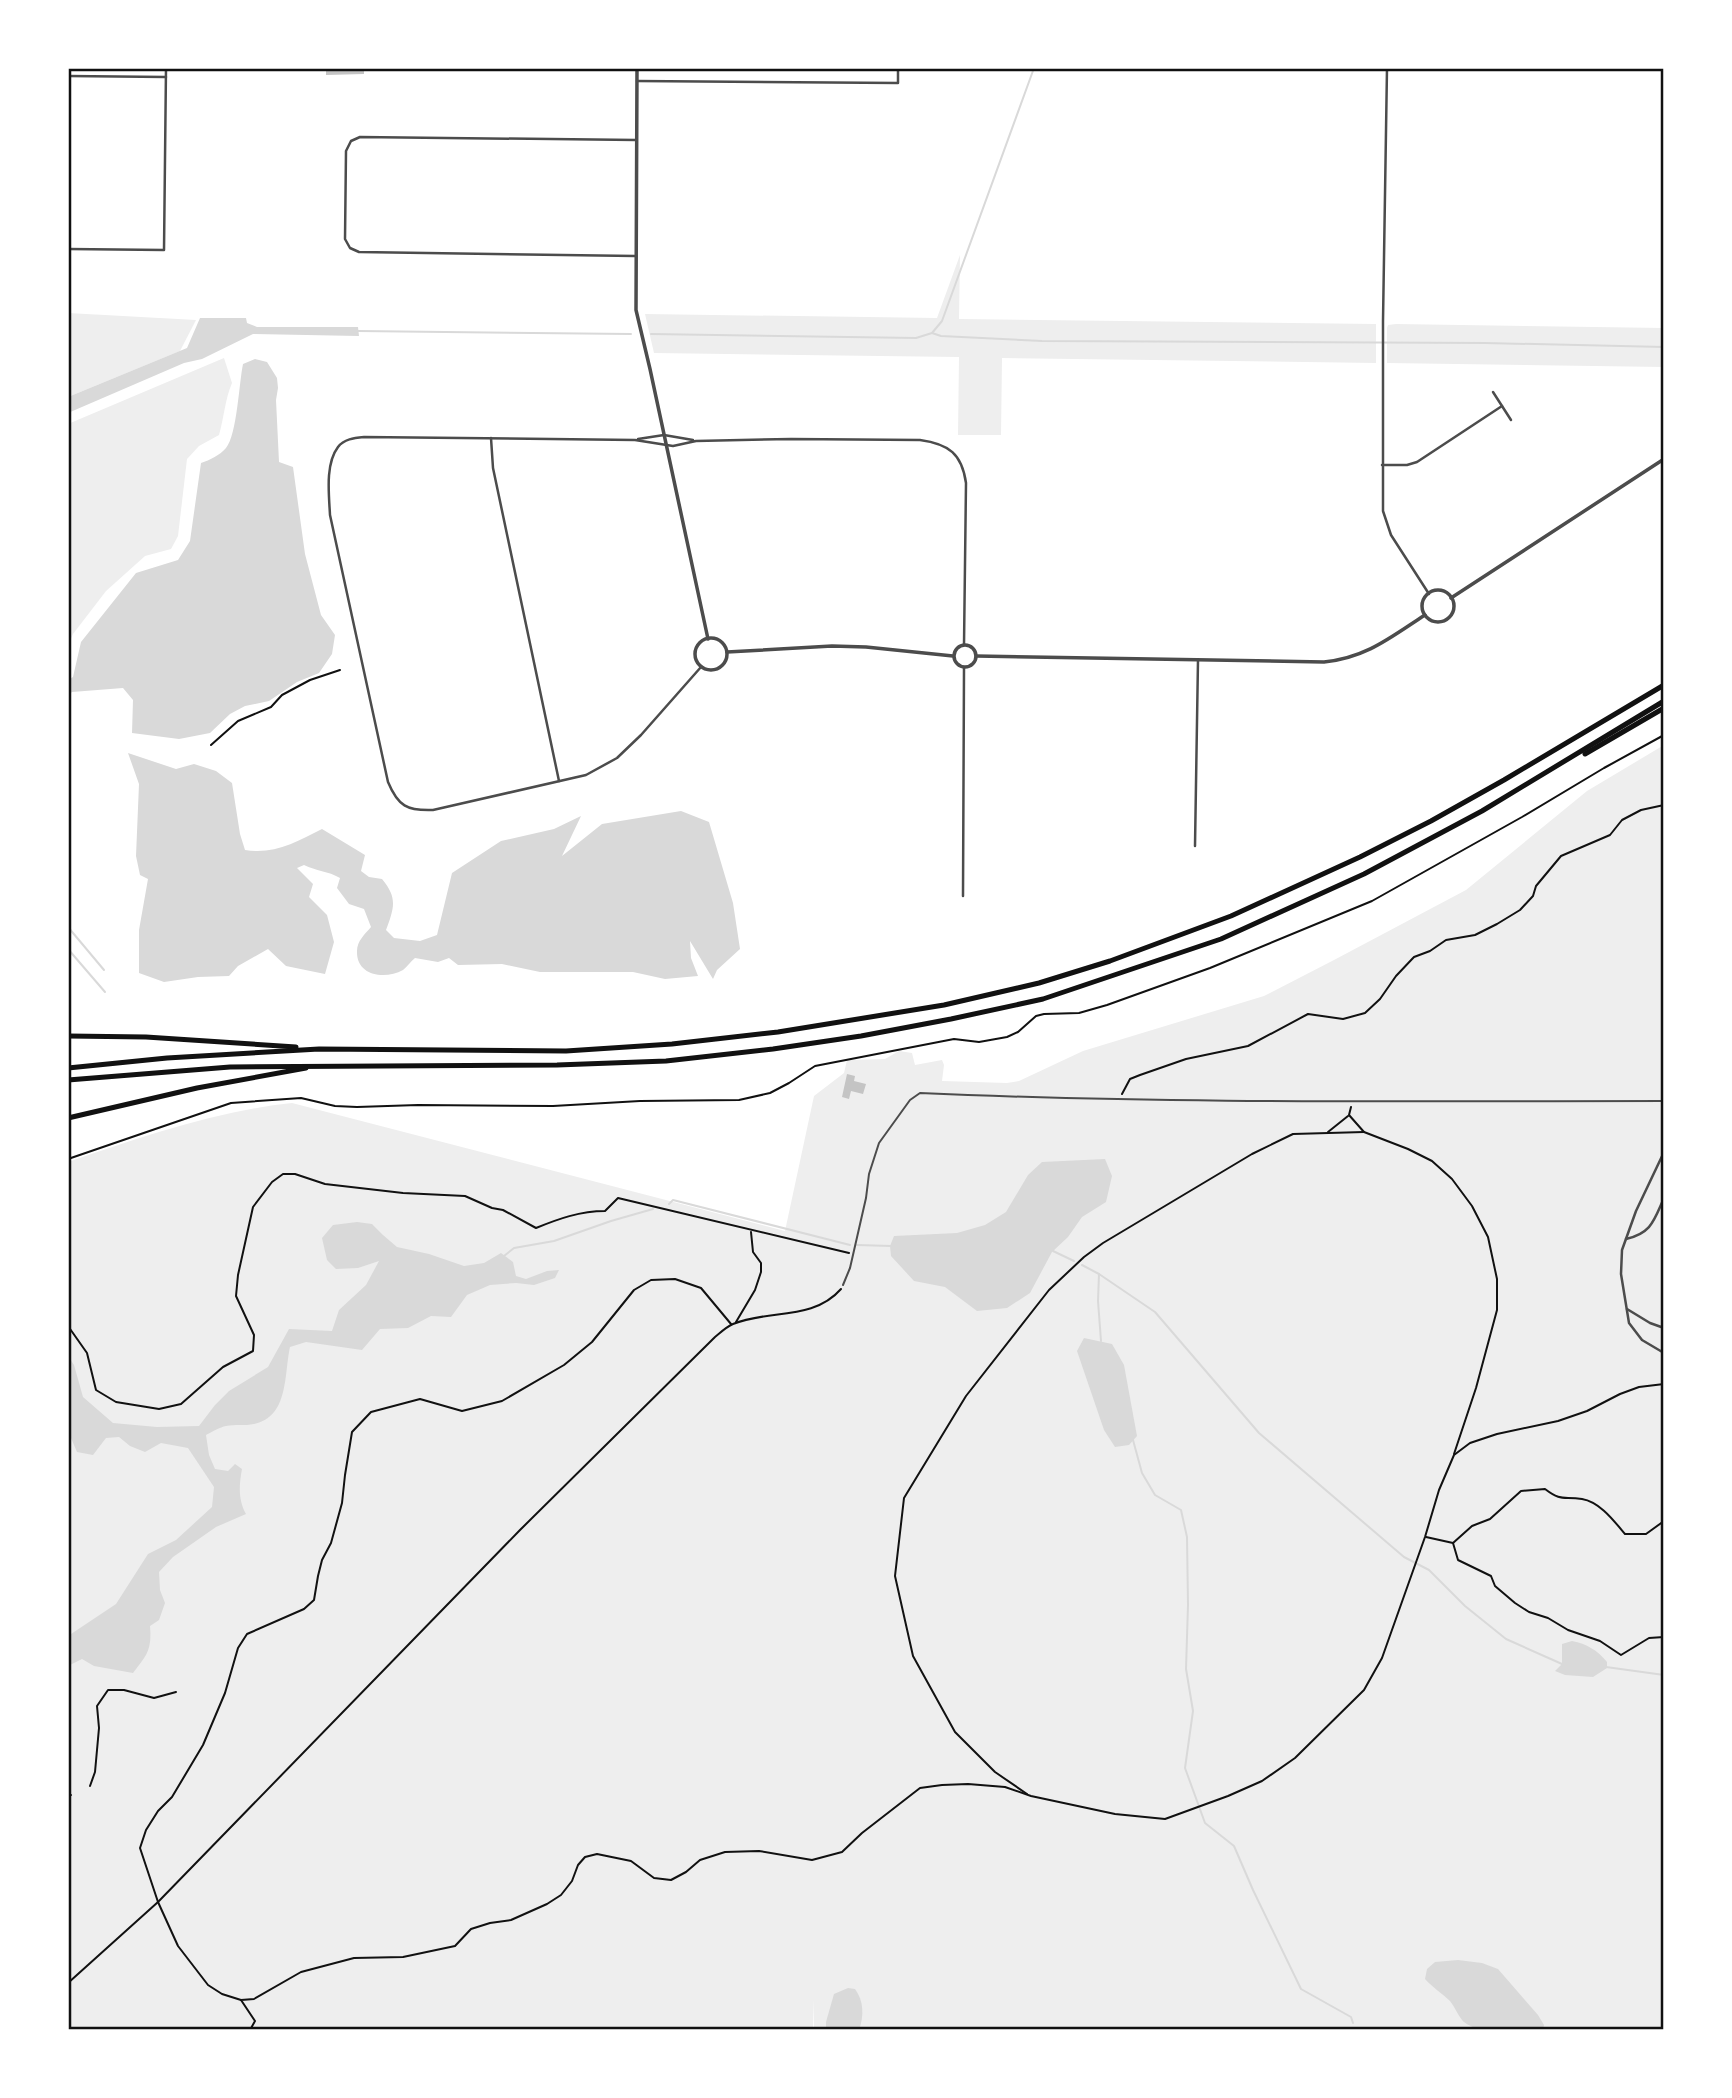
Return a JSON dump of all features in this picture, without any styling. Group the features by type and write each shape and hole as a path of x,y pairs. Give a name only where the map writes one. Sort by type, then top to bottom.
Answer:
{"highway":[{"path":"68,1036 146,1037 319,1049 566,1051 672,1044 778,1032 986,996 1110,961 1243,911 1431,821 1664,684"},
{"path":"1438,836 1664,701"},
{"path":"68,1080 229,1067 557,1065 666,1061 861,1036 1044,999 1222,939 1353,880 1487,811 1664,708"},
{"path":"68,1068 167,1058 319,1049"},
{"path":"68,1118 197,1088 319,1066"}],"street":[{"path":"68,249 164,250 166,68"},
{"path":"637,68 637,319 708,639"},
{"path":"637,80 898,83 898,68"},
{"path":"1387,68 1383,512 1391,535 1429,594"},
{"path":"68,76 166,78"},
{"path":"635,256 359,252 350,248 345,239 346,151 351,141 360,137 636,140"},
{"path":"1493,392 1511,420"},
{"path":"1382,465 1407,465 1417,462 1502,406"},
{"path":"635,440 664,435 696,441 920,440 944,446 959,460 966,484 964,645"},
{"path":"696,441 667,445 635,440 349,438 338,446 332,459 329,477 330,514 388,782 394,796 403,806 416,811 433,810 586,775 617,758 701,667"},
{"path":"491,438 493,468 559,782"},
{"path":"1451,598 1664,459"},
{"path":"1443,591 1451,598 1453,612 1447,620 1433,621 1425,615 1422,606 1429,594 1443,591"},
{"path":"976,656 1324,662 1342,660 1377,647 1425,615"},
{"path":"708,639 720,641 727,652 726,660 720,668 711,670 701,667 696,659 696,649 701,642 708,639"},
{"path":"964,645 973,649 976,656 973,664 964,668 957,665 953,656 958,647 964,645"},
{"path":"727,652 866,646 953,656"},
{"path":"1195,846 1198,660"},
{"path":"962,896 964,668"},
{"path":"1664,1152 1636,1211 1622,1250 1621,1274 1629,1322 1642,1340 1664,1353"},
{"path":"1626,1239 1640,1236 1650,1227 1664,1198"},
{"path":"1627,1309 1664,1328"}],"lane":[{"path":"843,1284 850,1268 869,1174 879,1143 910,1100 920,1093 1243,1101 1664,1101"}],"path":[{"path":"211,745 238,721 271,707 282,695 310,680 340,670"},
{"path":"1120,1098 1130,1079 1186,1059 1248,1045 1308,1014 1343,1019 1364,1013 1380,999 1414,957 1430,951 1446,940 1475,935 1497,924 1520,910 1561,856 1610,835 1622,820 1641,810 1664,805"},
{"path":"1327,1133 1349,1115 1353,1101"},
{"path":"1349,1115 1364,1132"},
{"path":"731,1324 701,1287 675,1279 651,1280 634,1290 592,1342 564,1365 502,1401 462,1411 420,1399 371,1412 352,1432 342,1503 331,1543 320,1568 314,1600 304,1609 247,1634 238,1648 225,1693 203,1745 172,1797 158,1811 146,1830 140,1848 158,1902 178,1946 208,1986 241,2000 254,1999 301,1972 354,1958 403,1957 456,1946 471,1929 511,1920 561,1895 572,1881 584,1857 597,1854 631,1861 654,1878 671,1880 700,1860 725,1852 759,1852 812,1860 842,1852 920,1788 968,1784 1005,1787 1031,1796 1115,1814 1165,1819 1208,1805 1262,1781 1295,1758 1363,1690 1382,1658 1476,1388 1497,1310 1497,1279 1488,1237 1472,1206 1452,1179 1432,1161 1364,1132 1293,1134 1252,1154 1084,1257 1049,1290 966,1396 904,1498 895,1576 913,1656 955,1732 995,1772 1031,1796"},
{"path":"68,1326 87,1353 96,1390 116,1402 159,1409 181,1404 222,1367 253,1351 254,1335 236,1296 238,1275 253,1207 272,1182 283,1174 295,1174 325,1184 403,1193 465,1196 503,1210 536,1228 589,1211 605,1211 618,1198 853,1254"},
{"path":"736,1323 755,1290 761,1272 761,1264 753,1252 751,1230"},
{"path":"68,1983 158,1902 520,1530 715,1337 731,1324 799,1312 823,1304 840,1291 843,1284"},
{"path":"1454,1455 1470,1443 1496,1434 1558,1420 1587,1411 1639,1387 1664,1384"},
{"path":"1453,1543 1472,1526 1490,1520 1521,1491 1545,1489 1557,1498 1585,1499 1605,1512 1625,1534 1647,1534 1664,1521"},
{"path":"1425,1537 1453,1543"},
{"path":"1453,1543 1458,1560 1491,1576 1495,1586 1515,1603 1568,1630 1600,1641 1621,1655 1649,1638 1664,1637"},
{"path":"90,1786 99,1728 97,1706 108,1690 124,1690 153,1698 176,1692"},
{"path":"241,2000 255,2021 250,2030"}],"shaded area":[{"path":"960,255 959,319 1376,324 1376,363 1002,358 1001,435 958,435 959,357 654,353 645,314 937,318"},
{"path":"68,313 196,320 180,351 68,397"},
{"path":"200,318 246,318 247,323 257,327 358,327 359,336 253,334 202,359 184,363 68,413 68,397 187,348"},
{"path":"1388,325 1664,328 1664,367 1387,363 1387,328"},
{"path":"224,358 232,383 219,435 199,446 187,459 178,536 171,549 145,556 106,591 73,634 68,646 68,424"},
{"path":"255,359 267,362 277,378 279,462 293,467 305,554 321,615 335,635 332,654 319,673 297,682 269,701 245,706 230,714 210,733 179,739 132,733 133,700 123,688 72,692 68,695 68,680 73,677 81,642 136,573 178,560 190,541 201,463 221,453 230,441 243,364"},
{"path":"1664,745 1664,2030 814,2030 813,1999 813,2030 68,2030 68,1162 151,1134 207,1119 292,1103 785,1231 814,1096 844,1073 847,1060 885,1059 899,1051 912,1053 915,1065 942,1060 942,1081 1007,1083 1019,1081 1083,1051 1264,996 1466,890 1587,791"},
{"path":"128,753 176,769 194,764 216,771 232,783 245,850 275,849 322,829 365,855 361,871 369,877 382,879 392,898 386,930 394,938 420,941 437,935 452,873 501,841 554,829 581,816 562,856 602,824 681,811 709,822 733,903 740,949 717,970 713,979 690,941 691,958 698,976 665,979 633,972 540,972 502,964 458,965 449,958 438,962 415,958 396,973 373,974 361,966 358,959 358,944 371,927 364,909 349,904 337,888 340,878 304,865 297,868 313,884 309,897 327,915 334,942 325,974 286,966 268,949 238,966 229,976 164,982 139,973 139,930 148,879 140,875 136,856 139,784"},
{"path":"1105,1159 1112,1176 1106,1202 1082,1217 1068,1237 1052,1252 1030,1293 1007,1308 977,1311 945,1287 914,1281 891,1256 890,1246 894,1236 957,1233 985,1225 1006,1212 1028,1175 1042,1162"},
{"path":"357,1222 372,1224 397,1247 464,1266 484,1263 501,1253 513,1262 516,1276 526,1279 547,1271 559,1270 555,1278 534,1285 490,1285 467,1295 451,1317 431,1316 408,1328 380,1329 362,1350 306,1342 290,1347 283,1393 274,1413 254,1424 226,1426 206,1435 209,1455 215,1469 228,1471 235,1464 242,1469 240,1492 246,1514 216,1527 173,1557 159,1572 160,1590 165,1603 159,1620 150,1626 148,1652 133,1673 94,1666 82,1659 68,1666 68,1636 116,1604 148,1554 176,1540 212,1507 214,1487 188,1448 161,1443 145,1452 130,1446 119,1437 106,1438 93,1455 77,1452 68,1431 68,1356 74,1365 83,1397 113,1423 157,1427 199,1426 229,1391 268,1367 289,1329 332,1331 339,1310 366,1285 379,1261 358,1268 336,1269 327,1260 322,1238 333,1225"},
{"path":"1084,1338 1112,1344 1124,1365 1137,1436 1129,1445 1115,1447 1104,1430 1077,1351"},
{"path":"1572,1641 1595,1651 1607,1662 1607,1668 1593,1677 1565,1675 1555,1671 1562,1664 1562,1644"},
{"path":"1458,1960 1482,1963 1498,1969 1538,2015 1544,2025 1543,2030 1488,2030 1469,2025 1462,2020 1450,2001 1425,1979 1427,1969 1435,1962"},
{"path":"848,1988 855,1989 862,2004 859,2030 826,2030 834,1994"}],"building":[{"path":"326,68 364,68 364,74 326,75"},
{"path":"847,1074 855,1076 854,1081 866,1084 863,1094 851,1091 849,1099 842,1097"}],"waterway":[{"path":"651,334 916,338 932,333 942,321 1034,68"},
{"path":"358,331 631,334"},
{"path":"932,333 941,336 1042,341 1485,343 1664,347"},
{"path":"68,927 104,970"},
{"path":"68,949 105,992"},
{"path":"669,1204 673,1200 850,1245"},
{"path":"504,1256 514,1248 554,1241 653,1209"},
{"path":"857,1245 891,1246"},
{"path":"1053,1251 1074,1261"},
{"path":"1082,1265 1155,1312 1259,1433 1404,1557 1429,1570 1465,1606 1506,1639 1562,1664"},
{"path":"1099,1274 1101,1341"},
{"path":"1133,1440 1142,1473 1155,1495 1181,1510 1187,1537 1186,1669 1193,1711 1185,1768 1205,1823 1234,1846 1301,1989 1351,2017 1353,2023"},
{"path":"1606,1667 1664,1675"}]}
